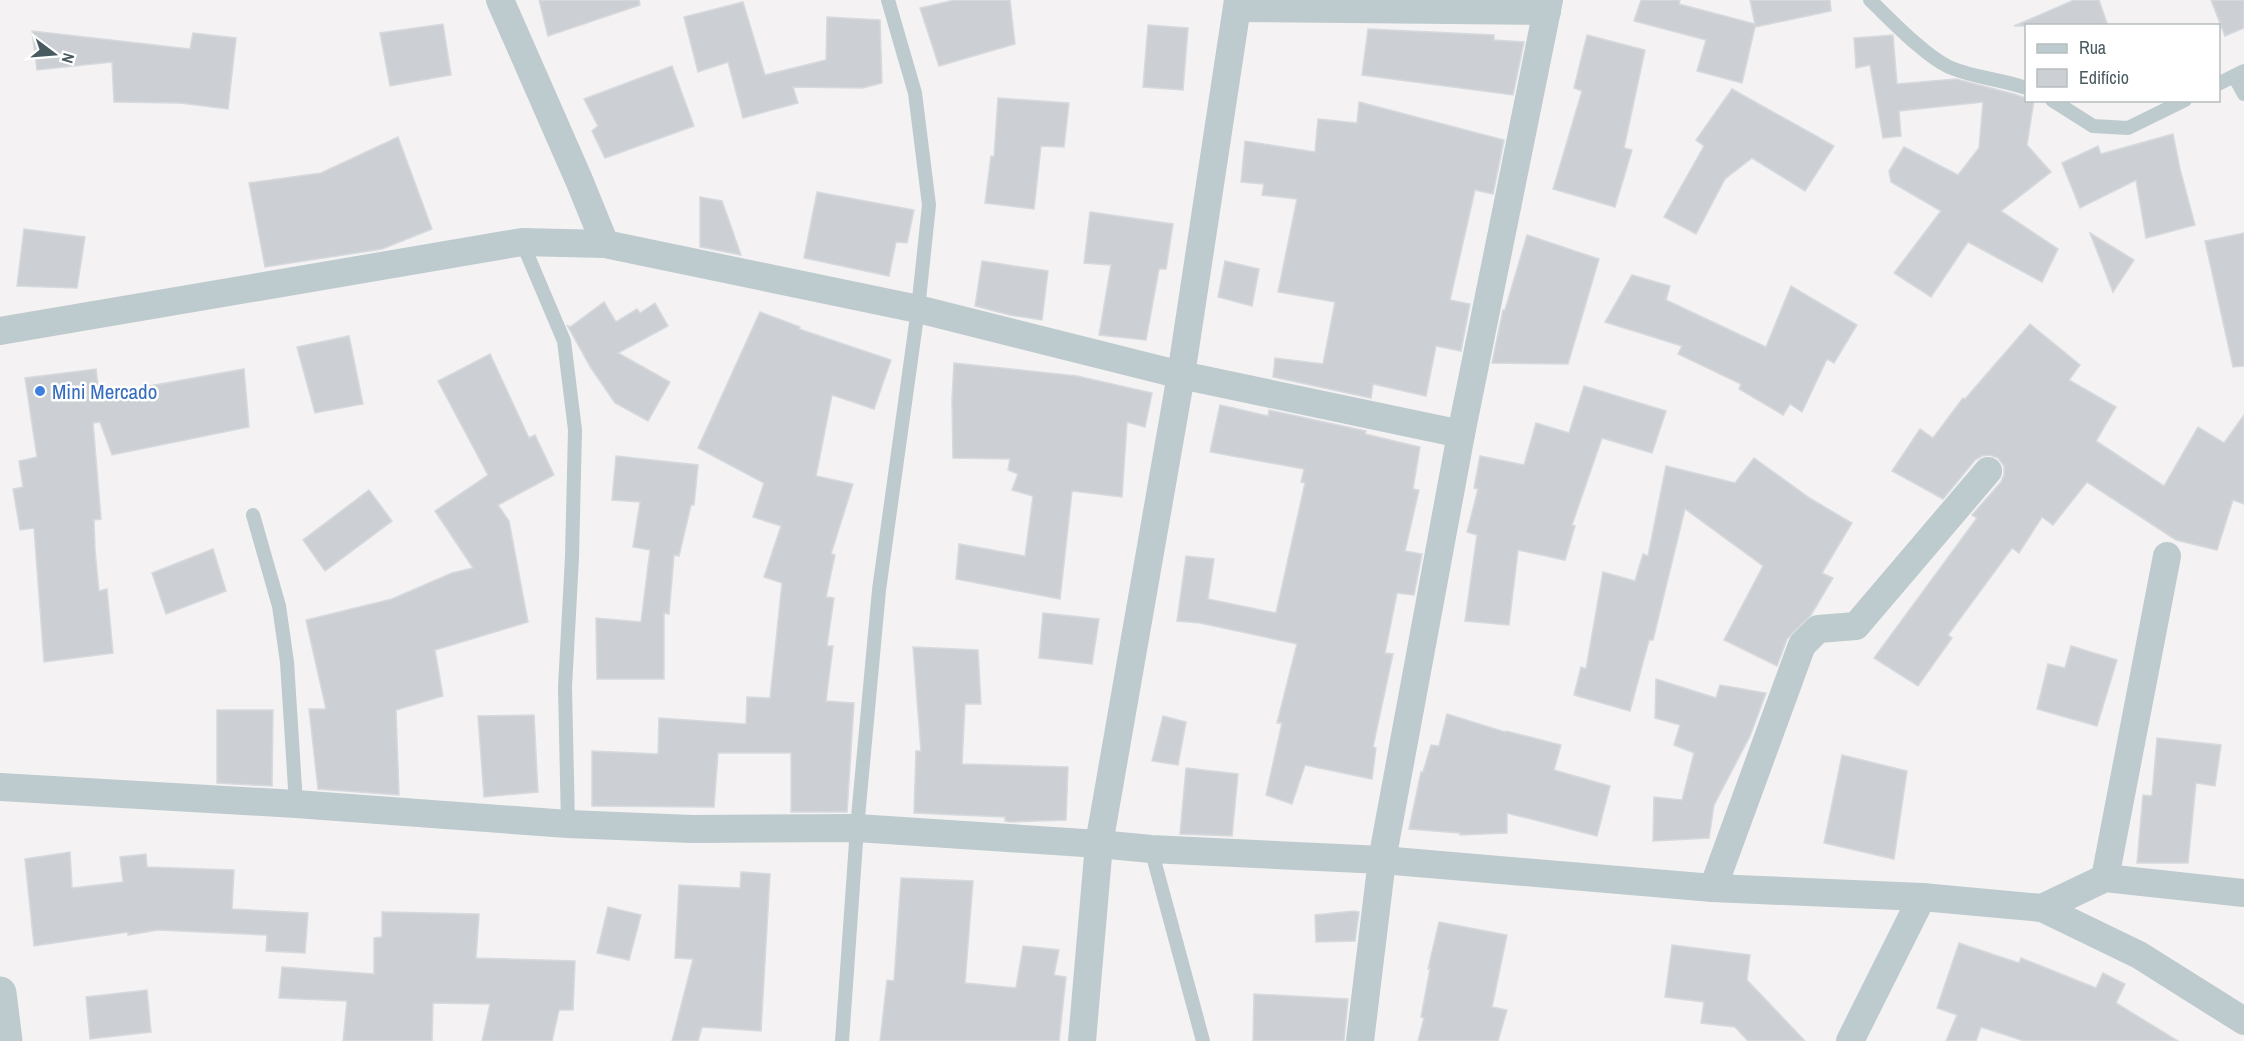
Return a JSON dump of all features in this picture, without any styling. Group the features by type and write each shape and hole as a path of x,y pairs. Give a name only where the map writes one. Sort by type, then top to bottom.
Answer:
{"street":[{"path":"500,0 605,244"},
{"path":"1082,1041 1099,843 1181,375 1238,4 1548,5 1461,434 1382,860 1360,1041"},
{"path":"0,331 522,242 605,244 918,309 1181,375 1461,434"},
{"path":"1713,888 1802,645 1818,629 1856,626 1988,471"},
{"path":"2105,878 2167,556"},
{"path":"0,787 296,804 568,824 692,829 857,828 1099,843 1151,849 1382,860 1713,888 1922,897 2042,908 2139,955 2244,1021"},
{"path":"2042,908 2105,878 2244,893"},
{"path":"1850,1041 1922,897"},
{"path":"0,993 6,1041"}],"lane":[{"path":"842,1041 857,828 879,590 918,309 929,205 915,93 888,0"},
{"path":"1870,0 1921,47 1947,66 1972,75 2025,88"},
{"path":"2220,83 2239,73 2244,94"},
{"path":"2055,102 2093,126 2128,128 2181,102"},
{"path":"522,242 564,341 575,430 572,557 565,687 568,824"},
{"path":"253,515 279,606 287,662 296,804"},
{"path":"1151,849 1203,1041"}],"building":[{"path":"539,0 639,0 640,5 548,36"},
{"path":"955,0 1010,0 1015,44 939,66 920,8"},
{"path":"1641,0 1680,0 1679,4 1755,24 1750,0 1830,0 1831,11 1755,27 1742,83 1697,71 1706,40 1634,21"},
{"path":"2074,0 2099,0 2107,24 2025,24 2025,26 2014,26"},
{"path":"2211,0 2244,0 2244,28 2225,36"},
{"path":"743,2 765,75 826,60 827,17 880,20 882,83 863,88 793,87 798,103 743,118 728,62 698,72 684,17"},
{"path":"443,24 451,75 390,86 380,33"},
{"path":"1148,25 1188,28 1183,90 1143,87"},
{"path":"1368,29 1494,35 1494,40 1524,42 1513,95 1362,75"},
{"path":"32,31 190,49 193,33 236,38 228,109 180,103 114,102 112,62 37,70"},
{"path":"1587,35 1645,50 1624,148 1632,150 1615,207 1553,189 1582,91 1574,88"},
{"path":"1893,35 1897,84 1956,79 2014,94 2025,98 2025,102 2034,102 2027,145 2051,172 2001,211 2058,249 2042,282 1968,242 1931,297 1894,273 1941,211 1891,182 1889,171 1904,147 1958,175 1979,148 1983,102 1899,111 1901,136 1883,138 1870,65 1856,68 1854,38"},
{"path":"672,66 694,126 605,158 592,131 598,126 584,99"},
{"path":"1732,89 1834,146 1805,191 1752,158 1725,179 1696,234 1664,217 1704,146 1696,140"},
{"path":"998,98 1069,103 1064,147 1041,146 1034,209 985,203 991,156 994,157"},
{"path":"1359,102 1504,140 1493,194 1475,190 1450,300 1470,304 1461,351 1436,346 1426,396 1373,384 1371,398 1273,377 1275,358 1323,364 1335,302 1278,292 1297,199 1262,195 1264,184 1241,182 1245,141 1315,152 1318,119 1357,123"},
{"path":"2173,134 2195,225 2146,238 2136,180 2080,208 2062,163 2098,146 2101,154"},
{"path":"398,137 432,229 382,249 265,267 249,183 321,173"},
{"path":"817,192 914,210 907,243 896,242 889,276 804,258"},
{"path":"700,197 722,201 741,255 700,247"},
{"path":"1090,212 1173,224 1166,269 1159,269 1146,340 1099,335 1111,265 1084,263"},
{"path":"24,229 85,237 77,288 17,286"},
{"path":"2090,233 2134,260 2113,292"},
{"path":"2244,233 2244,366 2233,367 2205,241"},
{"path":"1527,235 1599,259 1568,364 1492,363 1503,310 1505,310"},
{"path":"982,261 1048,271 1042,320 975,306"},
{"path":"1225,261 1259,269 1252,306 1218,297"},
{"path":"1632,275 1670,286 1666,300 1766,347 1791,286 1857,325 1834,363 1827,359 1802,412 1790,404 1783,415 1739,389 1741,384 1678,354 1682,346 1605,322"},
{"path":"604,302 616,322 637,309 640,313 655,303 668,326 618,353 670,382 648,421 615,403 591,368 567,325 570,327"},
{"path":"760,312 800,327 799,329 891,360 874,409 832,395 816,476 853,484 831,554 835,555 826,597 834,598 827,646 833,646 826,701 854,703 847,812 791,812 791,753 718,753 714,807 592,806 592,751 658,754 659,718 746,724 747,697 770,698 782,583 764,577 781,526 753,517 764,483 698,448"},
{"path":"2030,324 2080,365 2069,380 2116,407 2096,441 2164,486 2198,427 2224,443 2244,415 2244,504 2233,500 2217,550 2176,540 2087,482 2053,525 2042,517 2019,553 2012,548 1948,635 1952,638 1918,686 1874,658 1977,518 1972,515 2001,482 2004,466 1998,458 1990,455 1982,456 1975,460 1943,499 1892,471 1920,429 1933,438 1963,398 1965,399"},
{"path":"349,336 363,404 315,413 297,347"},
{"path":"490,354 529,438 535,435 554,475 498,505 509,521 528,622 435,650 443,696 396,710 399,795 318,789 309,709 326,709 306,620 392,599 452,573 473,568 435,511 488,475 438,381"},
{"path":"954,363 1077,376 1152,393 1145,427 1127,422 1122,497 1072,491 1060,599 956,579 959,544 1025,556 1033,496 1012,490 1018,474 1008,470 1010,459 953,458"},
{"path":"96,369 99,395 244,369 249,427 112,455 100,422 93,423 101,519 94,520 95,550 99,591 107,589 113,653 44,662 34,528 20,530 13,489 23,487 19,461 37,457 25,378"},
{"path":"1584,386 1666,411 1652,453 1602,438 1572,525 1575,526 1565,560 1518,550 1509,625 1465,621 1477,535 1467,532 1478,489 1474,488 1480,456 1524,465 1536,423 1569,433"},
{"path":"1220,405 1268,416 1269,410 1366,431 1365,434 1420,447 1413,489 1419,490 1405,551 1422,554 1414,595 1397,593 1385,653 1393,654 1373,747 1376,748 1372,779 1305,765 1292,804 1266,795 1282,723 1277,723 1297,644 1200,623 1177,621 1186,556 1214,559 1208,599 1276,613 1305,483 1301,482 1304,469 1210,452"},
{"path":"616,456 698,465 694,505 691,505 679,556 674,555 669,614 664,613 664,679 597,679 596,618 641,622 650,550 633,547 640,502 612,500"},
{"path":"1754,458 1811,499 1852,523 1822,573 1833,578 1811,615 1787,639 1777,666 1724,640 1763,566 1685,509 1653,640 1649,640 1630,711 1574,695 1581,667 1586,669 1603,572 1635,581 1643,554 1648,556 1666,466 1735,483"},
{"path":"369,490 392,521 325,571 303,540"},
{"path":"213,549 226,591 166,614 152,573"},
{"path":"1043,613 1099,619 1092,664 1039,658"},
{"path":"2071,646 2117,660 2097,726 2037,709 2048,664 2065,668"},
{"path":"913,647 978,650 981,704 965,704 962,764 1068,767 1066,820 1010,822 1005,821 1005,817 914,813 916,751 921,751"},
{"path":"1656,679 1716,698 1720,685 1766,693 1750,736 1714,805 1709,838 1653,841 1654,797 1682,800 1694,753 1674,745 1680,725 1655,718"},
{"path":"217,710 273,710 272,786 217,783"},
{"path":"1447,714 1505,732 1561,745 1554,770 1610,786 1597,836 1507,813 1507,833 1460,835 1460,833 1409,829 1421,772 1423,772 1431,745 1439,746"},
{"path":"534,715 538,792 484,797 478,716"},
{"path":"1163,716 1186,722 1178,765 1152,761"},
{"path":"2157,738 2221,745 2215,786 2196,783 2188,863 2137,863 2143,795 2152,796"},
{"path":"1842,755 1907,771 1894,859 1824,843"},
{"path":"1186,768 1238,774 1232,836 1180,834"},
{"path":"70,852 72,888 123,882 120,857 146,854 147,867 234,870 232,909 308,913 305,953 266,951 267,935 158,930 128,935 128,932 34,946 25,859"},
{"path":"741,872 770,874 761,1031 702,1027 698,1041 672,1041 693,959 675,958 679,885 740,888"},
{"path":"901,878 973,881 965,983 1016,988 1023,946 1059,950 1054,975 1066,977 1059,1041 880,1041 887,980 894,981"},
{"path":"608,907 641,915 629,960 597,953"},
{"path":"382,912 479,914 476,958 575,961 573,1010 559,1010 552,1041 482,1041 490,1004 433,1003 432,1041 343,1041 347,1001 279,998 282,967 374,974 374,938 382,937"},
{"path":"1359,912 1355,941 1316,942 1315,915"},
{"path":"1439,922 1507,935 1492,1007 1507,1010 1498,1041 1418,1041 1424,1018 1421,1017 1430,969 1428,969"},
{"path":"1959,943 2019,963 2021,958 2096,988 2103,973 2125,984 2116,1003 2178,1041 2024,1041 1981,1027 1976,1041 1946,1041 1957,1015 1937,1008"},
{"path":"1672,945 1750,955 1747,980 1805,1041 1748,1041 1735,1027 1701,1023 1704,1002 1665,997"},
{"path":"147,990 151,1032 90,1039 86,997"},
{"path":"1254,994 1348,999 1344,1041 1253,1041"}],"place":[{"name":"Mini Mercado","path":"40,391"}]}
